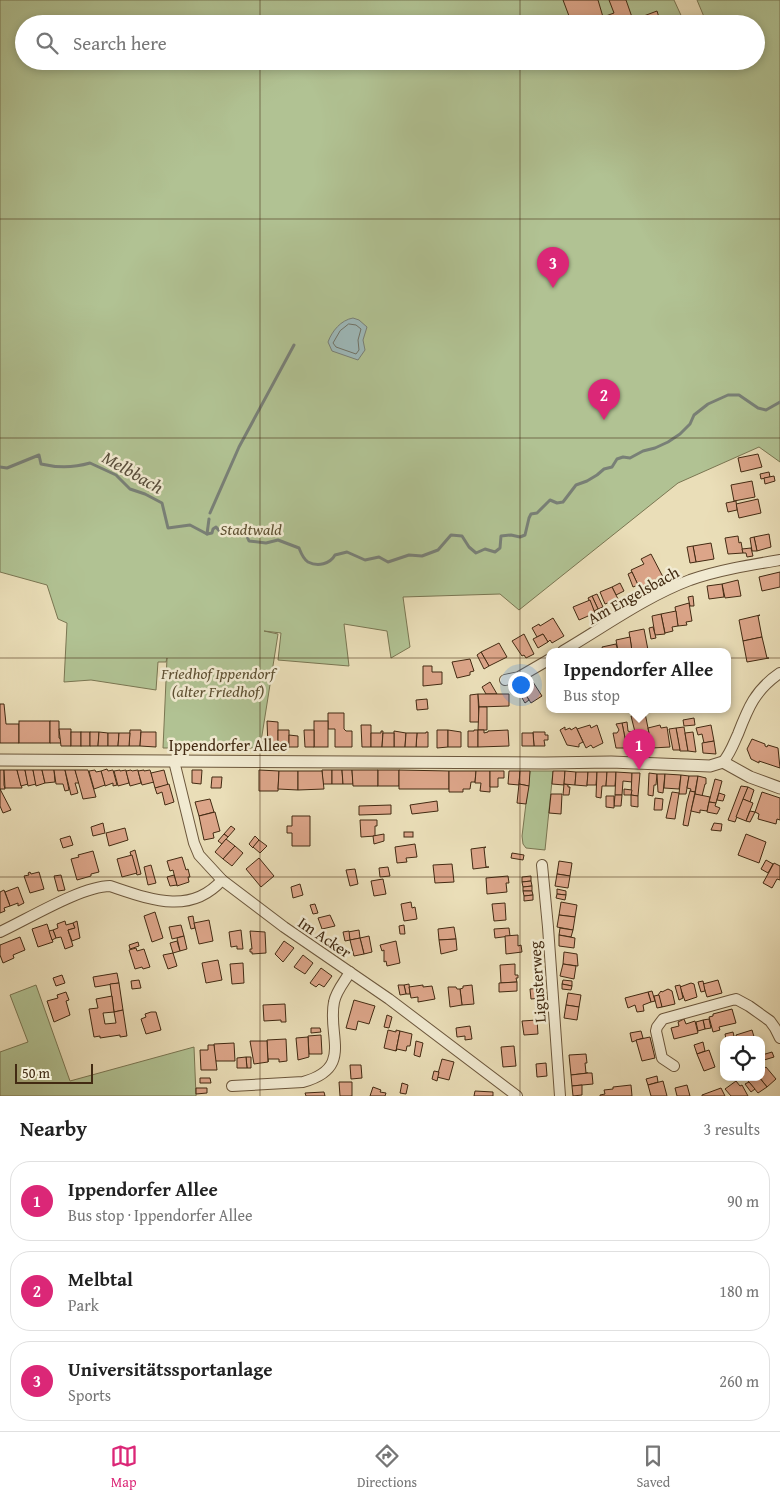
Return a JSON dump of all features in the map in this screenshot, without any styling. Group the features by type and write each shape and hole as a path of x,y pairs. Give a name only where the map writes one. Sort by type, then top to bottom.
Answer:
{"street":[{"name":"Am Engelsbach","path":"568,648 651,598 691,580 722,571 780,560"},
{"path":"505,680 519,678 546,661"},
{"path":"780,674 764,686 753,699 730,754 723,762 750,777 780,788"},
{"name":"Ippendorfer Allee","path":"0,760 611,762 710,766 723,762"},
{"name":"Im Acker","path":"174,761 194,843 199,855 222,880 284,927 389,999 517,1096"},
{"name":"Ligusterweg","path":"542,865 560,1096"},
{"path":"0,932 78,894 103,886 110,886 166,902 176,903 203,895 222,880"},
{"path":"232,1086 303,1082 323,1073 332,1063 335,1049 333,1003 350,972"},
{"path":"674,1066 664,1061 661,1054 656,1031 660,1023 668,1017 714,1004 732,1000 740,1001 770,1021 776,1028 780,1038"}],"green space":[{"path":"0,0 674,0 681,15 15,15 15,70 765,70 765,15 703,15 697,0 780,0 780,462 759,447 678,483 519,610 500,594 403,597 410,647 391,658 387,631 344,624 349,666 278,660 281,633 264,631 278,634 260,748 163,748 167,658 166,662 158,662 156,690 91,680 64,682 67,623 58,619 47,585 0,572"},
{"path":"530,771 553,771 545,850 526,848 523,844 522,836"},
{"path":"36,985 70,1081 194,1047 196,1096 0,1096 0,1052 28,1042 10,995"}],"water":[{"path":"353,318 359,320 367,327 363,340 365,350 358,360 332,351 328,342 338,327 345,321"}],"building":[{"path":"563,0 598,0 602,15 569,15"},
{"path":"609,0 626,0 631,15 608,15 614,13"},
{"path":"657,11 658,15 646,15"},
{"path":"758,454 762,467 741,472 738,458"},
{"path":"769,472 770,477 761,479 760,474"},
{"path":"774,476 775,481 765,484 764,478"},
{"path":"752,481 755,497 734,501 731,485"},
{"path":"758,499 761,513 739,518 736,504"},
{"path":"736,501 737,510 728,512 726,503"},
{"path":"769,534 771,547 757,551 754,537"},
{"path":"738,536 743,553 728,554 725,538"},
{"path":"754,537 757,551 752,551 750,538"},
{"path":"711,543 714,559 696,562 693,546"},
{"path":"693,546 696,562 690,563 687,547"},
{"path":"751,548 753,556 747,557 742,549"},
{"path":"651,554 663,577 642,588 640,584 638,585 631,570 644,564 641,559"},
{"path":"632,572 638,585 633,587 628,574"},
{"path":"780,572 780,587 762,591 759,577"},
{"path":"738,580 741,596 725,598 722,584"},
{"path":"620,583 624,591 616,595 612,587"},
{"path":"722,584 724,597 709,599 707,586"},
{"path":"612,587 618,599 605,604 600,592"},
{"path":"597,594 603,607 598,609 592,596"},
{"path":"592,596 598,609 594,611 588,598"},
{"path":"693,596 694,606 690,606 688,597"},
{"path":"590,600 595,613 579,620 573,607"},
{"path":"689,603 692,621 686,622 687,625 678,626 675,607"},
{"path":"676,611 678,626 672,627 673,631 665,633 661,614"},
{"path":"661,614 665,634 655,635 652,616"},
{"path":"760,615 758,616 762,637 743,641 739,620"},
{"path":"553,618 564,636 552,643 550,640 548,642 543,634 537,637 532,628 539,624 540,626"},
{"path":"653,627 656,638 651,639 649,628"},
{"path":"644,629 648,648 632,648 629,632"},
{"path":"524,634 534,654 526,658 524,655 522,656 512,641"},
{"path":"543,634 548,642 538,648 533,639"},
{"path":"630,637 632,648 617,648 616,640"},
{"path":"762,637 767,658 769,658 747,662 743,641"},
{"path":"499,643 507,657 489,666 481,652"},
{"path":"616,644 617,648 602,648"},
{"path":"481,652 489,666 484,669 477,655"},
{"path":"470,659 474,671 470,672 470,675 457,678 452,662"},
{"path":"423,666 432,666 432,672 442,672 442,684 423,686"},
{"path":"490,682 497,694 486,694 482,687"},
{"path":"533,682 542,696 531,703 522,689"},
{"path":"522,689 529,700 525,703 518,691"},
{"path":"478,694 479,722 470,722 470,695"},
{"path":"478,694 509,694 509,706 479,707"},
{"path":"427,699 428,709 417,710 416,700"},
{"path":"0,704 4,704 6,724 19,724 19,743 0,743"},
{"path":"479,707 487,707 487,730 478,730"},
{"path":"328,713 344,713 344,729 352,731 352,747 335,747 335,729 328,729"},
{"path":"645,713 650,738 642,739 641,731 635,732 631,716"},
{"path":"694,718 695,725 684,726 683,720"},
{"path":"19,721 50,721 50,743 19,743"},
{"path":"50,721 59,721 59,738 61,743 50,743"},
{"path":"267,721 278,722 278,748 268,747"},
{"path":"314,721 328,721 328,747 314,747"},
{"path":"627,722 628,731 634,731 638,748 627,748 622,723"},
{"path":"622,723 627,748 616,748 613,733 617,733 619,730 616,724"},
{"path":"361,725 371,725 371,747 362,747"},
{"path":"590,725 591,728 597,725 603,743 593,748 591,745 586,748 577,729"},
{"path":"660,725 661,728 667,727 670,747 652,748 648,728"},
{"path":"711,725 714,741 704,743 702,734 698,735 696,728"},
{"path":"565,727 565,730 570,728 571,730 576,727 583,742 579,744 579,747 567,745 560,730"},
{"path":"684,727 688,751 680,751 676,728"},
{"path":"676,728 680,750 673,750 669,729"},
{"path":"59,729 71,729 71,746 61,746"},
{"path":"130,730 141,730 140,746 129,746"},
{"path":"278,730 289,730 289,747 278,748"},
{"path":"304,730 314,730 314,747 305,747"},
{"path":"437,730 448,730 448,747 437,748"},
{"path":"448,730 461,732 461,747 448,747"},
{"path":"478,730 478,747 468,747 468,731"},
{"path":"478,730 484,730 484,733 508,730 509,746 478,747"},
{"path":"383,731 382,747 371,747 371,733 381,733"},
{"path":"394,731 406,733 405,747 394,747"},
{"path":"641,731 642,739 650,738 652,748 638,748 635,732"},
{"path":"71,732 81,732 81,746 71,746"},
{"path":"81,732 90,732 90,746 81,746"},
{"path":"90,732 99,732 98,746 90,746"},
{"path":"99,732 108,733 108,746 98,746"},
{"path":"141,732 156,732 156,747 140,746"},
{"path":"428,732 428,747 416,747 417,733"},
{"path":"533,732 545,732 545,735 548,735 548,740 544,740 545,746 534,746"},
{"path":"693,732 696,752 688,751 685,733"},
{"path":"108,733 119,733 118,746 108,746"},
{"path":"119,733 130,733 129,746 118,746"},
{"path":"383,733 394,733 394,747 382,747"},
{"path":"406,733 417,733 416,747 405,747"},
{"path":"522,733 533,733 534,746 522,746"},
{"path":"289,735 298,736 298,747 289,747"},
{"path":"263,738 267,738 268,747 263,748"},
{"path":"752,739 765,744 767,747 768,745 778,748 780,768 751,759 747,749"},
{"path":"714,741 716,754 703,753 702,743"},
{"path":"107,769 108,771 113,770 117,785 113,786 113,783 105,786 101,771"},
{"path":"0,770 4,770 5,789 0,789"},
{"path":"4,770 17,770 22,788 5,788"},
{"path":"17,770 25,770 28,784 21,786"},
{"path":"25,770 33,770 36,784 28,786"},
{"path":"33,770 42,770 45,783 36,786"},
{"path":"42,770 54,770 55,782 45,783"},
{"path":"54,770 65,770 69,790 65,791 63,784 56,784"},
{"path":"65,770 75,770 79,783 75,783 78,793 71,795"},
{"path":"75,770 88,770 96,797 83,799"},
{"path":"95,770 96,772 101,771 105,785 94,789 89,771"},
{"path":"126,770 129,783 118,786 114,771"},
{"path":"138,770 141,783 130,786 126,771"},
{"path":"150,770 154,782 142,785 138,771"},
{"path":"164,770 168,785 155,788 151,773"},
{"path":"192,770 202,770 201,784 192,783"},
{"path":"259,770 279,771 278,791 259,791"},
{"path":"322,770 332,770 332,784 323,784"},
{"path":"332,770 342,770 343,784 332,784"},
{"path":"342,770 352,770 353,784 343,784"},
{"path":"352,770 378,770 378,786 353,786"},
{"path":"378,770 399,770 399,786 378,786"},
{"path":"399,770 449,771 449,789 399,789"},
{"path":"279,771 298,771 298,790 278,789"},
{"path":"298,771 322,771 324,789 298,790"},
{"path":"449,771 476,771 475,782 471,782 470,789 463,789 463,792 449,792"},
{"path":"476,771 490,771 490,792 480,791 481,783 475,783"},
{"path":"490,771 504,771 504,778 498,778 498,787 490,787"},
{"path":"509,771 520,771 519,785 508,784"},
{"path":"520,771 530,771 529,786 519,784"},
{"path":"553,771 565,771 564,785 552,784"},
{"path":"565,771 576,772 575,785 564,784"},
{"path":"576,772 588,772 587,786 575,785"},
{"path":"588,772 597,772 596,785 587,785"},
{"path":"597,772 607,772 606,786 602,786 601,798 596,797"},
{"path":"607,772 616,772 615,786 606,786"},
{"path":"616,772 632,773 632,782 623,781 622,795 615,795"},
{"path":"632,773 640,773 638,796 631,795"},
{"path":"649,773 657,774 653,796 648,795"},
{"path":"657,774 665,774 663,793 658,792"},
{"path":"665,774 681,775 679,789 664,788"},
{"path":"681,775 689,776 686,794 679,794"},
{"path":"689,776 698,776 695,792 687,788"},
{"path":"698,776 706,778 702,796 695,794"},
{"path":"212,777 222,777 221,788 211,788"},
{"path":"715,779 722,781 716,803 709,802"},
{"path":"169,784 174,802 165,805 162,792 157,794 155,788"},
{"path":"519,784 529,786 526,804 517,803"},
{"path":"564,784 570,787 569,795 563,795"},
{"path":"741,786 748,787 735,822 728,820"},
{"path":"748,787 754,790 750,802 743,799"},
{"path":"0,789 11,810 3,813 0,806"},
{"path":"624,789 632,790 631,795 624,795"},
{"path":"690,791 695,792 688,826 683,825"},
{"path":"672,792 679,793 675,819 666,818"},
{"path":"762,792 780,798 780,820 777,819 776,824 758,819 759,814 755,812"},
{"path":"719,793 725,795 723,801 717,800"},
{"path":"551,794 562,794 561,814 549,813"},
{"path":"695,794 710,797 707,811 700,810 700,813 691,811"},
{"path":"615,795 622,795 621,806 614,806"},
{"path":"631,795 638,796 638,807 631,806"},
{"path":"606,796 614,796 614,808 606,807"},
{"path":"655,798 663,799 662,810 654,810"},
{"path":"210,799 214,812 199,816 195,802"},
{"path":"743,799 753,803 746,821 736,817"},
{"path":"437,801 438,811 412,814 410,805"},
{"path":"709,802 716,803 715,806 720,808 717,814 707,812"},
{"path":"391,805 391,814 359,815 359,806"},
{"path":"750,811 755,812 750,822 746,821"},
{"path":"215,812 220,831 213,833 214,838 204,840 199,816"},
{"path":"292,816 310,816 310,846 292,846 292,833 287,833 287,826 292,826"},
{"path":"360,820 377,820 375,836 361,837"},
{"path":"103,823 105,833 93,836 91,827"},
{"path":"714,823 722,824 721,831 711,830"},
{"path":"231,826 235,829 228,837 224,834"},
{"path":"125,828 128,840 109,846 106,833"},
{"path":"404,832 413,832 413,837 404,837"},
{"path":"224,834 228,837 222,844 218,841"},
{"path":"384,834 384,841 374,844 373,836"},
{"path":"746,834 766,842 759,863 738,855"},
{"path":"70,836 73,845 63,848 60,839"},
{"path":"255,836 259,840 253,848 249,844"},
{"path":"226,839 235,846 223,859 215,852"},
{"path":"259,840 267,846 260,853 253,847"},
{"path":"415,844 417,857 406,858 407,862 397,863 395,847"},
{"path":"235,846 243,853 232,866 223,859"},
{"path":"486,847 484,848 486,867 489,867 473,869 471,849"},
{"path":"135,850 141,874 137,875 130,852"},
{"path":"93,851 99,872 77,880 71,859"},
{"path":"512,853 524,855 523,860 511,858"},
{"path":"132,855 137,873 122,877 117,859"},
{"path":"182,857 190,877 188,877 189,882 177,886 173,870 170,871 167,861"},
{"path":"259,858 274,876 261,887 246,869"},
{"path":"766,860 773,864 768,873 761,869"},
{"path":"559,861 572,863 570,876 557,874"},
{"path":"774,863 780,866 780,880 777,879 772,888 763,883"},
{"path":"452,864 454,882 435,883 433,865"},
{"path":"151,865 156,883 148,885 144,867"},
{"path":"388,867 390,876 380,877 379,868"},
{"path":"355,869 358,884 350,886 346,870"},
{"path":"30,872 31,874 39,872 44,889 30,893 24,876 29,875 28,873"},
{"path":"557,874 570,876 568,888 555,886"},
{"path":"61,875 65,890 58,891 54,876"},
{"path":"174,875 177,885 170,886 167,877"},
{"path":"508,876 509,883 506,883 507,892 487,894 486,878"},
{"path":"531,876 531,881 522,882 522,877"},
{"path":"383,879 386,894 374,896 371,881"},
{"path":"531,881 532,886 523,887 522,882"},
{"path":"300,884 303,895 293,898 291,887"},
{"path":"532,886 532,891 523,891 523,887"},
{"path":"18,887 24,903 18,906 18,903 10,906 5,892"},
{"path":"557,889 566,891 566,895 557,894"},
{"path":"4,890 10,906 4,908 5,911 0,913 0,892"},
{"path":"523,891 532,891 533,895 524,896"},
{"path":"557,894 566,895 565,900 556,898"},
{"path":"533,895 533,900 524,901 524,896"},
{"path":"411,902 412,908 415,907 417,919 404,921 401,904"},
{"path":"561,902 577,905 575,917 559,915"},
{"path":"505,903 506,920 494,921 492,904"},
{"path":"315,904 318,913 313,914 310,905"},
{"path":"155,912 163,938 152,942 144,916"},
{"path":"330,915 335,926 322,929 318,918"},
{"path":"559,915 575,917 573,930 557,927"},
{"path":"193,916 195,928 191,929 188,917"},
{"path":"209,920 213,941 199,944 194,923"},
{"path":"65,921 66,925 73,923 75,928 68,930 73,946 65,949 61,937 56,938 53,930 58,928 57,924"},
{"path":"77,921 80,938 72,941 68,930 75,928 73,923"},
{"path":"47,924 53,942 38,947 32,929"},
{"path":"181,925 184,936 172,939 169,927"},
{"path":"404,925 405,934 400,934 399,926"},
{"path":"454,927 456,939 439,940 438,929"},
{"path":"509,928 510,936 495,938 494,929"},
{"path":"560,928 573,930 571,937 559,935"},
{"path":"53,930 56,938 52,940 49,931"},
{"path":"241,930 243,949 237,949 237,946 231,947 229,932"},
{"path":"359,930 360,938 350,940 348,932"},
{"path":"250,931 265,932 266,953 252,954 250,952 250,949 252,949"},
{"path":"349,931 350,940 345,941 343,932"},
{"path":"518,935 518,946 521,945 522,952 506,954 505,936"},
{"path":"559,935 575,938 574,948 559,946"},
{"path":"184,936 187,949 180,951 177,938"},
{"path":"369,936 372,952 364,954 360,938"},
{"path":"20,937 25,950 13,955 14,958 3,963 0,955 0,945"},
{"path":"360,938 364,954 354,956 350,940"},
{"path":"456,939 457,950 441,954 439,940"},
{"path":"177,941 180,951 173,953 170,943"},
{"path":"284,941 294,948 283,962 275,954"},
{"path":"396,941 400,963 387,966 386,961 384,962 384,950 382,951 380,945"},
{"path":"138,942 139,946 130,949 129,945"},
{"path":"136,948 137,951 144,949 150,967 135,969 129,950"},
{"path":"564,952 577,954 578,966 563,964"},
{"path":"173,953 177,966 168,969 163,955"},
{"path":"303,955 313,963 305,974 294,967"},
{"path":"218,960 222,980 206,983 202,963"},
{"path":"243,963 244,983 232,984 230,964"},
{"path":"515,964 515,975 518,975 518,978 516,978 517,982 501,983 500,965"},
{"path":"563,964 576,966 574,979 560,976"},
{"path":"321,968 332,976 324,987 319,984 316,987 310,983"},
{"path":"117,973 119,983 95,987 93,977"},
{"path":"62,975 65,983 56,986 53,978"},
{"path":"139,980 141,988 132,989 131,981"},
{"path":"563,980 572,981 572,986 562,984"},
{"path":"718,980 722,993 707,997 703,984"},
{"path":"703,981 705,991 701,992 698,982"},
{"path":"517,982 517,991 499,992 499,983"},
{"path":"119,983 123,1010 114,1012 110,984"},
{"path":"691,983 694,984 697,997 685,1001 680,987"},
{"path":"409,984 410,994 406,994 404,985"},
{"path":"562,984 572,986 571,990 562,989"},
{"path":"398,985 404,985 406,994 400,995"},
{"path":"423,985 423,987 432,986 435,999 418,1002 418,997 411,998 409,987"},
{"path":"472,985 474,1004 462,1005 460,989 463,986"},
{"path":"680,985 683,998 679,1000 675,986"},
{"path":"448,987 460,989 462,1005 450,1007"},
{"path":"541,988 542,998 531,999 530,989"},
{"path":"668,989 672,991 675,1004 662,1007 658,995 661,991"},
{"path":"652,991 655,1001 651,1002 648,992"},
{"path":"66,992 69,1000 66,1001 70,1015 54,1022 47,1001 58,998 57,995"},
{"path":"648,992 651,1002 643,1005 644,1011 637,1012 635,1005 628,1008 625,998"},
{"path":"568,993 581,995 579,1007 566,1005"},
{"path":"659,995 662,1007 657,1008 654,996"},
{"path":"112,996 114,1012 123,1010 127,1036 94,1037 89,1009 98,1008 96,999","holes":["114,1012 116,1023 105,1024 103,1013"]},
{"path":"354,1000 375,1006 369,1024 358,1021 356,1030 346,1028"},
{"path":"285,1004 286,1022 281,1022 281,1020 264,1021 263,1005"},
{"path":"566,1005 579,1007 577,1020 564,1018"},
{"path":"732,1009 736,1023 719,1027 720,1030 713,1032 709,1017 713,1016 713,1014"},
{"path":"156,1012 161,1030 146,1034 141,1019 146,1017 145,1014"},
{"path":"387,1015 392,1017 389,1028 384,1027"},
{"path":"684,1019 686,1024 695,1021 698,1033 674,1039 671,1028 679,1026 678,1022"},
{"path":"709,1019 711,1028 705,1029 703,1020"},
{"path":"537,1020 538,1034 524,1035 522,1021"},
{"path":"703,1020 705,1029 698,1031 696,1022"},
{"path":"470,1026 472,1039 465,1040 465,1036 457,1037 456,1028"},
{"path":"311,1028 320,1028 321,1032 311,1033"},
{"path":"388,1030 400,1031 396,1051 384,1048"},
{"path":"752,1030 754,1036 736,1036"},
{"path":"400,1031 412,1034 410,1046 407,1046 406,1051 397,1049 396,1051"},
{"path":"641,1031 643,1038 632,1042 630,1033"},
{"path":"733,1032 734,1036 725,1036 725,1034"},
{"path":"321,1035 322,1054 309,1054 308,1036"},
{"path":"308,1037 309,1057 298,1060 296,1038"},
{"path":"650,1037 655,1058 642,1061 636,1040"},
{"path":"286,1039 287,1061 279,1062 279,1059 268,1059 268,1062 267,1040"},
{"path":"250,1041 267,1041 268,1062 254,1064"},
{"path":"416,1041 423,1043 420,1057 414,1055"},
{"path":"703,1042 705,1051 697,1054 694,1045"},
{"path":"234,1043 235,1061 214,1061 214,1044"},
{"path":"208,1045 214,1045 217,1070 201,1070 200,1050 208,1050"},
{"path":"514,1046 516,1066 503,1067 501,1047"},
{"path":"709,1050 715,1067 704,1071 697,1054"},
{"path":"772,1052 774,1057 765,1060 765,1054"},
{"path":"586,1054 586,1073 588,1073 571,1075 569,1055"},
{"path":"246,1057 251,1057 251,1068 247,1068"},
{"path":"246,1057 247,1068 237,1068 237,1058"},
{"path":"442,1059 454,1062 449,1080 437,1077"},
{"path":"546,1063 547,1076 537,1077 536,1064"},
{"path":"350,1065 361,1065 362,1078 351,1079"},
{"path":"765,1068 776,1079 767,1087 762,1081 765,1081"},
{"path":"434,1071 439,1072 437,1081 432,1079"},
{"path":"592,1073 593,1084 572,1086 571,1075"},
{"path":"657,1076 658,1082 648,1085 646,1079"},
{"path":"200,1078 210,1078 211,1083 200,1083"},
{"path":"663,1081 667,1096 651,1096 648,1085"},
{"path":"736,1081 740,1086 742,1085 748,1096 731,1096 725,1089"},
{"path":"748,1081 762,1081 767,1087 758,1093"},
{"path":"339,1082 352,1082 352,1096 340,1096"},
{"path":"749,1082 755,1089 751,1092 745,1084"},
{"path":"402,1083 408,1085 406,1094 400,1093"},
{"path":"582,1085 582,1095 573,1096 572,1086"},
{"path":"631,1085 632,1096 600,1096 605,1094 604,1090"},
{"path":"687,1085 690,1096 677,1096 675,1088"},
{"path":"373,1087 381,1090 380,1092 386,1093 385,1096 370,1096"},
{"path":"196,1088 207,1088 207,1093 196,1094"},
{"path":"721,1088 725,1096 702,1096 702,1095"},
{"path":"475,1091 493,1092 493,1096 474,1096"},
{"path":"324,1092 325,1096 306,1096 305,1093"}],"waterway":[{"path":"210,513 239,447 294,345"},
{"name":"Melbbach","path":"0,467 7,468 39,455 41,464 59,467 72,467 90,463 116,475 130,489 162,503 168,528 190,525 207,534 212,533 216,527 222,534 238,529 244,530 249,541 266,543 278,540 299,548 306,561 312,564 330,561 335,555 347,552 365,560 379,557 388,562 409,555 422,556 438,550 451,535 462,536 469,547 476,553 485,549 495,552 500,548 501,536 511,535 520,537 525,535 531,514 537,513 550,500 557,503 563,502 576,485 587,481 604,469 612,467 617,459 623,457 630,458 668,442 680,434 690,424 694,415 708,404 728,395 739,395 758,408 766,410 780,402"},
{"path":"207,534 209,519"}],"place":[{"name":"Universitätssportanlage","path":"553,288"},
{"name":"Melbtal","path":"604,420"},
{"name":"Ippendorfer Allee","path":"639,770"}],"park label":[{"name":"Stadtwald","path":"251,529"},
{"name":"Friedhof Ippendorf (alter Friedhof)","path":"218,682"}]}
